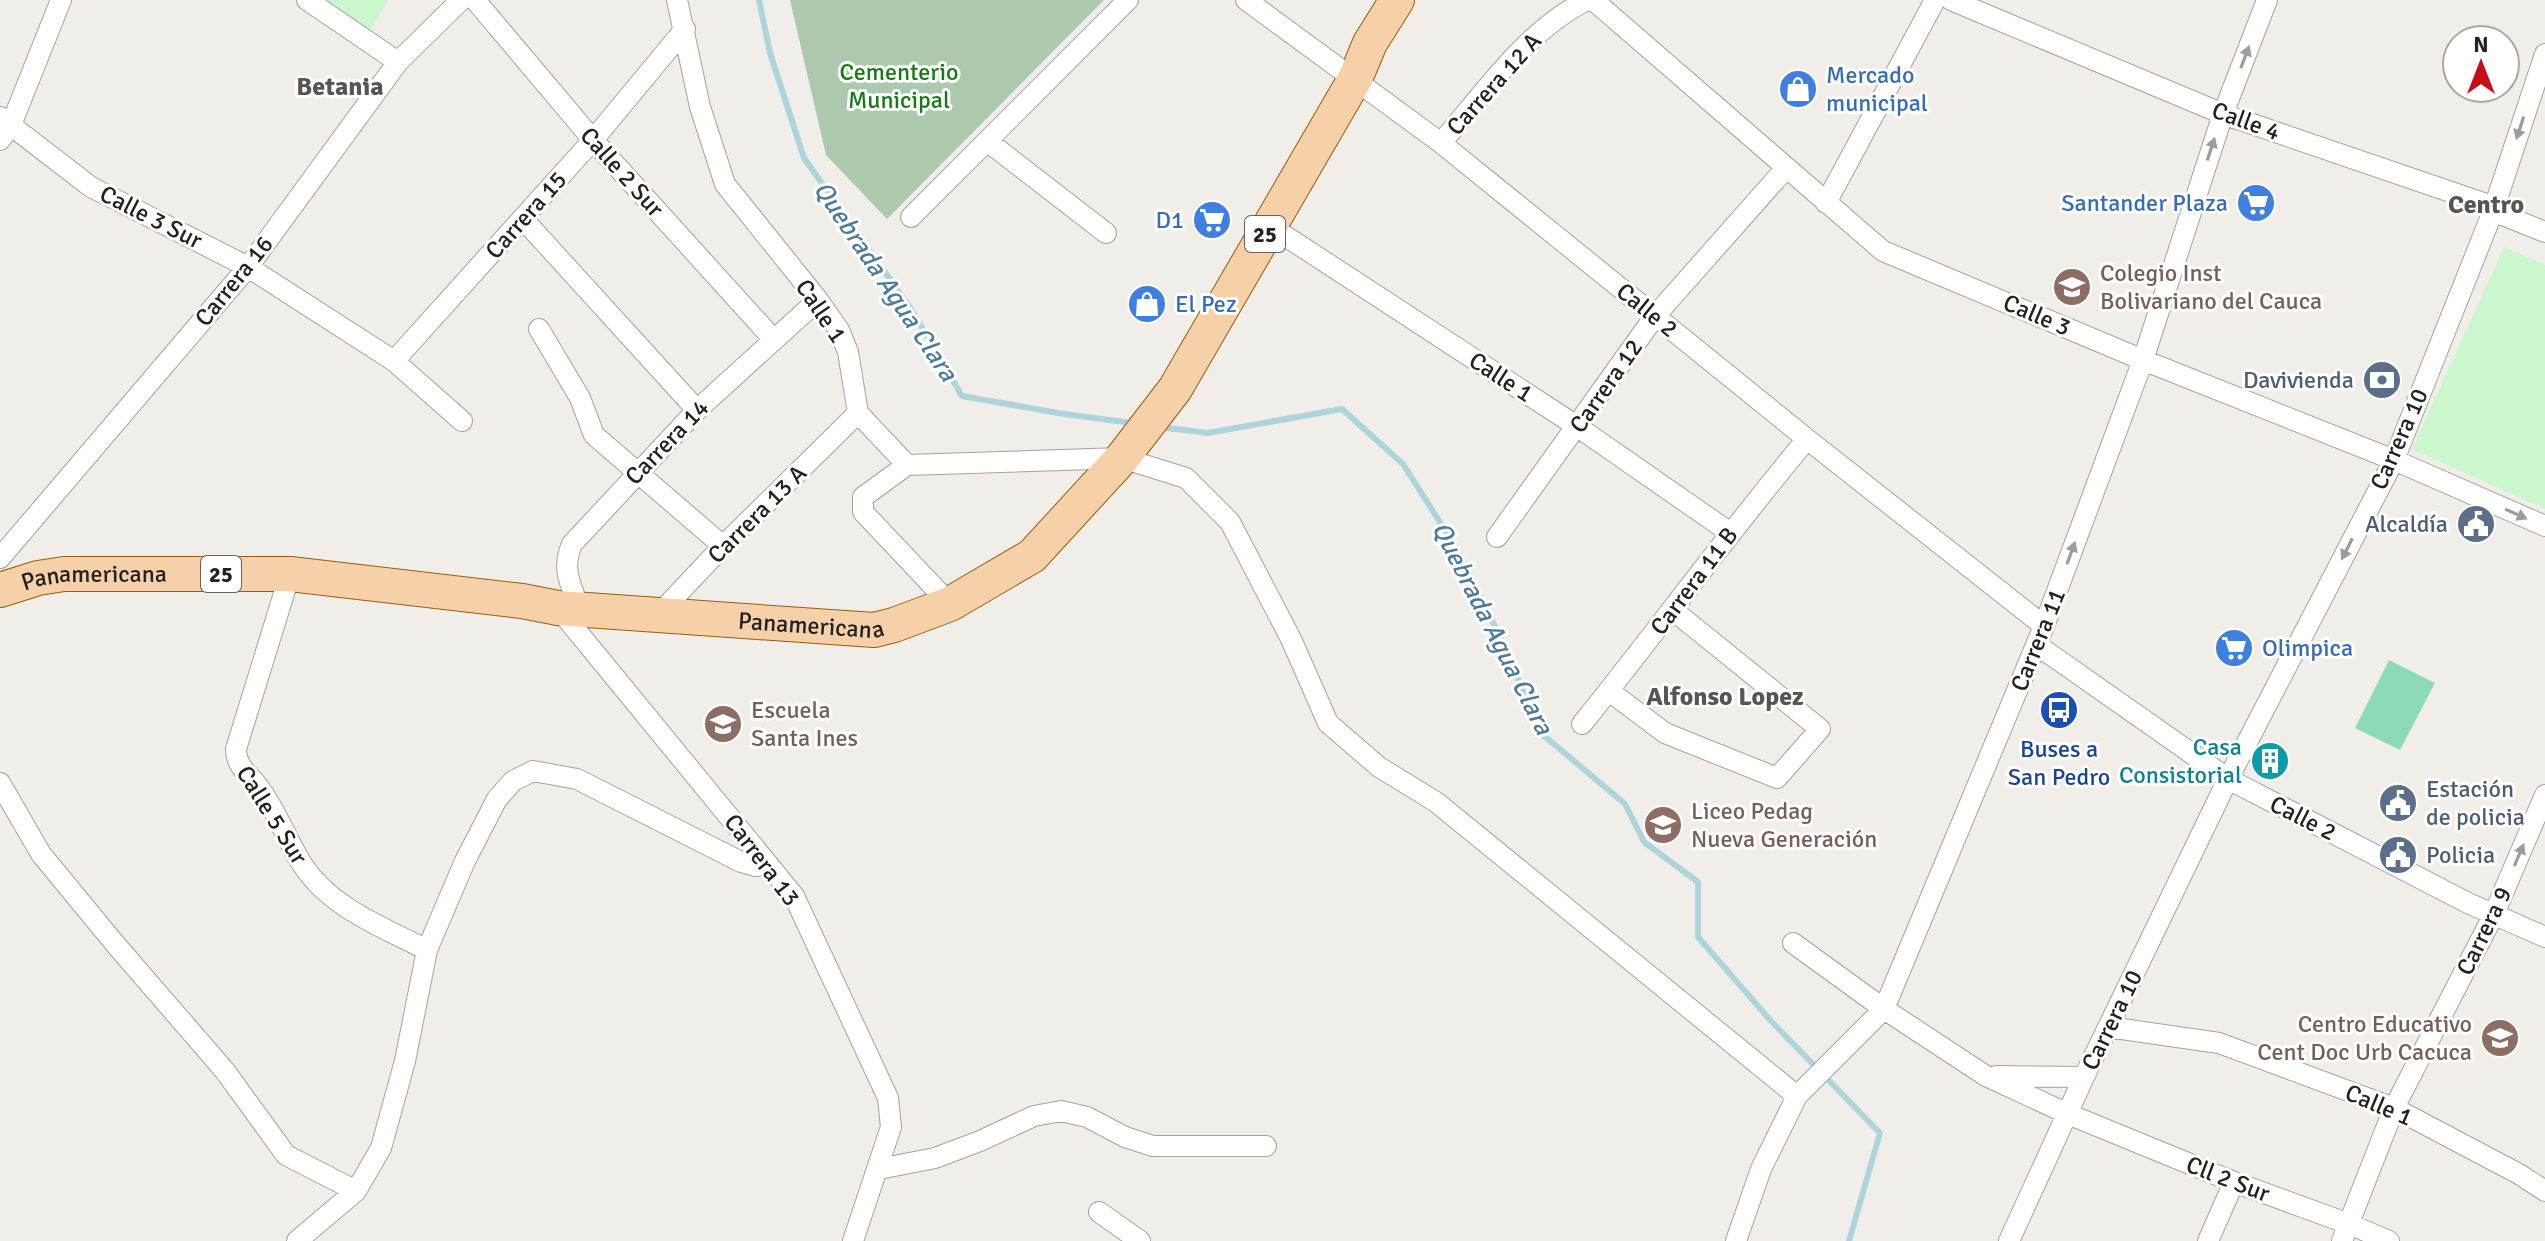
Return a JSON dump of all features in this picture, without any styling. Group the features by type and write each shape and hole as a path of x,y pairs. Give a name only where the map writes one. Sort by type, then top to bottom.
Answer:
{"main road":[{"name":"Panamericana","path":"0,590 38,578 64,574 290,574 568,608 874,630 950,604 1032,556 1127,451 1175,389 1355,79 1370,43 1397,0"},
{"name":"Panamericana","path":"1355,79 1383,57 1417,0"}],"street":[{"path":"4,127 61,0"},
{"path":"307,0 398,62"},
{"name":"Carrera 16","path":"0,558 248,267 398,62 461,0"},
{"name":"Calle 2 Sur","path":"475,0 593,140 774,340"},
{"name":"Calle 1","path":"677,0 700,107 725,184 839,330 848,352 858,413"},
{"path":"911,217 1128,0"},
{"name":"Calle 2","path":"1246,0 1441,143 1807,439 2041,636 2228,779 2545,937"},
{"name":"Carrera 12 A","path":"1441,143 1525,46 1562,13 1590,0"},
{"name":"Calle 3","path":"1590,0 1883,251 2143,360 2394,460 2545,526"},
{"path":"1826,203 1935,0"},
{"name":"Calle 4","path":"1951,0 2223,114 2486,204 2493,211 2545,232"},
{"name":"Carrera 11","path":"1736,1241 1761,1169 1797,1096 1884,1009 2041,636 2143,360 2223,114 2267,0"},
{"name":"Carrera 15","path":"394,361 593,140 685,29"},
{"name":"Carrera 10","path":"2009,1241 2084,1077 2228,779 2394,460 2493,211 2545,54"},
{"name":"Calle 3 Sur","path":"4,127 91,187 248,267 394,361 462,421"},
{"path":"987,141 1106,233"},
{"name":"Carrera 12","path":"1497,537 1655,316 1786,168"},
{"path":"523,219 697,410"},
{"name":"Calle 1","path":"1270,226 1578,427 1729,532"},
{"name":"Carrera 14","path":"568,608 566,557 572,544 697,410 818,300"},
{"path":"539,329 580,398 594,435 723,546"},
{"path":"858,413 907,465"},
{"name":"Carrera 13 A","path":"657,616 858,413"},
{"name":"Carrera 11 B","path":"1582,724 1674,611 1729,532 1807,439"},
{"path":"950,604 863,512 863,497 907,465 1127,451 1186,478 1230,522 1291,639 1328,723 1379,767 1436,802 1797,1096"},
{"name":"Calle 5 Sur","path":"290,574 236,749 236,758 239,766 260,789 304,867 345,908 427,950"},
{"name":"Carrera 13","path":"568,608 794,896 888,1098 891,1127 853,1241"},
{"path":"1609,691 1665,733 1777,778 1820,729 1674,611"},
{"path":"297,1241 356,1191 381,1148 405,1061 427,950 465,861 497,799 513,781 533,771 577,779 741,862 755,866 768,865"},
{"path":"0,783 41,854 225,1071 286,1155 356,1191"},
{"name":"Carrera 9","path":"2346,1232 2394,1108 2494,914 2545,795"},
{"path":"1793,943 1884,1009 1986,1076 2068,1114"},
{"name":"Calle 1","path":"2108,1027 2219,1043 2394,1108 2545,1191"},
{"path":"1986,1076 2084,1077"},
{"path":"879,1169 935,1158 1034,1116 1061,1111 1087,1117 1125,1137 1153,1146 1266,1146"},
{"name":"Cll 2 Sur","path":"2068,1114 2346,1232 2389,1241"},
{"path":"2208,1241 2234,1182"},
{"path":"1099,1212 1140,1241"}],"green space":[{"path":"317,0 388,0 370,32"},
{"name":"Cementerio Municipal","path":"790,0 1104,0 887,219 826,155"},
{"path":"2504,247 2545,265 2545,509 2412,449"},
{"path":"2389,660 2435,683 2400,750 2355,728"}],"waterway":[{"name":"Quebrada Agua Clara","path":"759,0 770,53 804,158 911,309 962,396 1132,423"},
{"name":"Quebrada Agua Clara","path":"1159,427 1208,433 1342,409 1403,464 1457,549 1542,734 1625,804 1644,842 1698,882 1698,937 1771,1021 1880,1133 1849,1241"}],"place":[{"name":"Mercado municipal","path":"1798,89"},
{"name":"Santander Plaza","path":"2256,203"},
{"name":"D1","path":"1212,220"},
{"name":"Colegio Inst Bolivariano del Cauca","path":"2072,287"},
{"name":"El Pez","path":"1147,304"},
{"name":"Davivienda","path":"2382,380"},
{"name":"Alcaldía","path":"2476,524"},
{"name":"Olimpica","path":"2234,648"},
{"name":"Buses a San Pedro","path":"2059,710"},
{"name":"Escuela Santa Ines","path":"723,724"},
{"name":"Casa Consistorial","path":"2270,761"},
{"name":"Estación de policia","path":"2398,803"},
{"name":"Liceo Pedag Nueva Generación","path":"1663,825"},
{"name":"Policia","path":"2398,855"},
{"name":"Centro Educativo Cent Doc Urb Cacuca","path":"2500,1038"}],"district":[{"name":"Betania","path":"340,86"},
{"name":"Centro","path":"2486,204"},
{"name":"Alfonso Lopez","path":"1725,696"}]}
